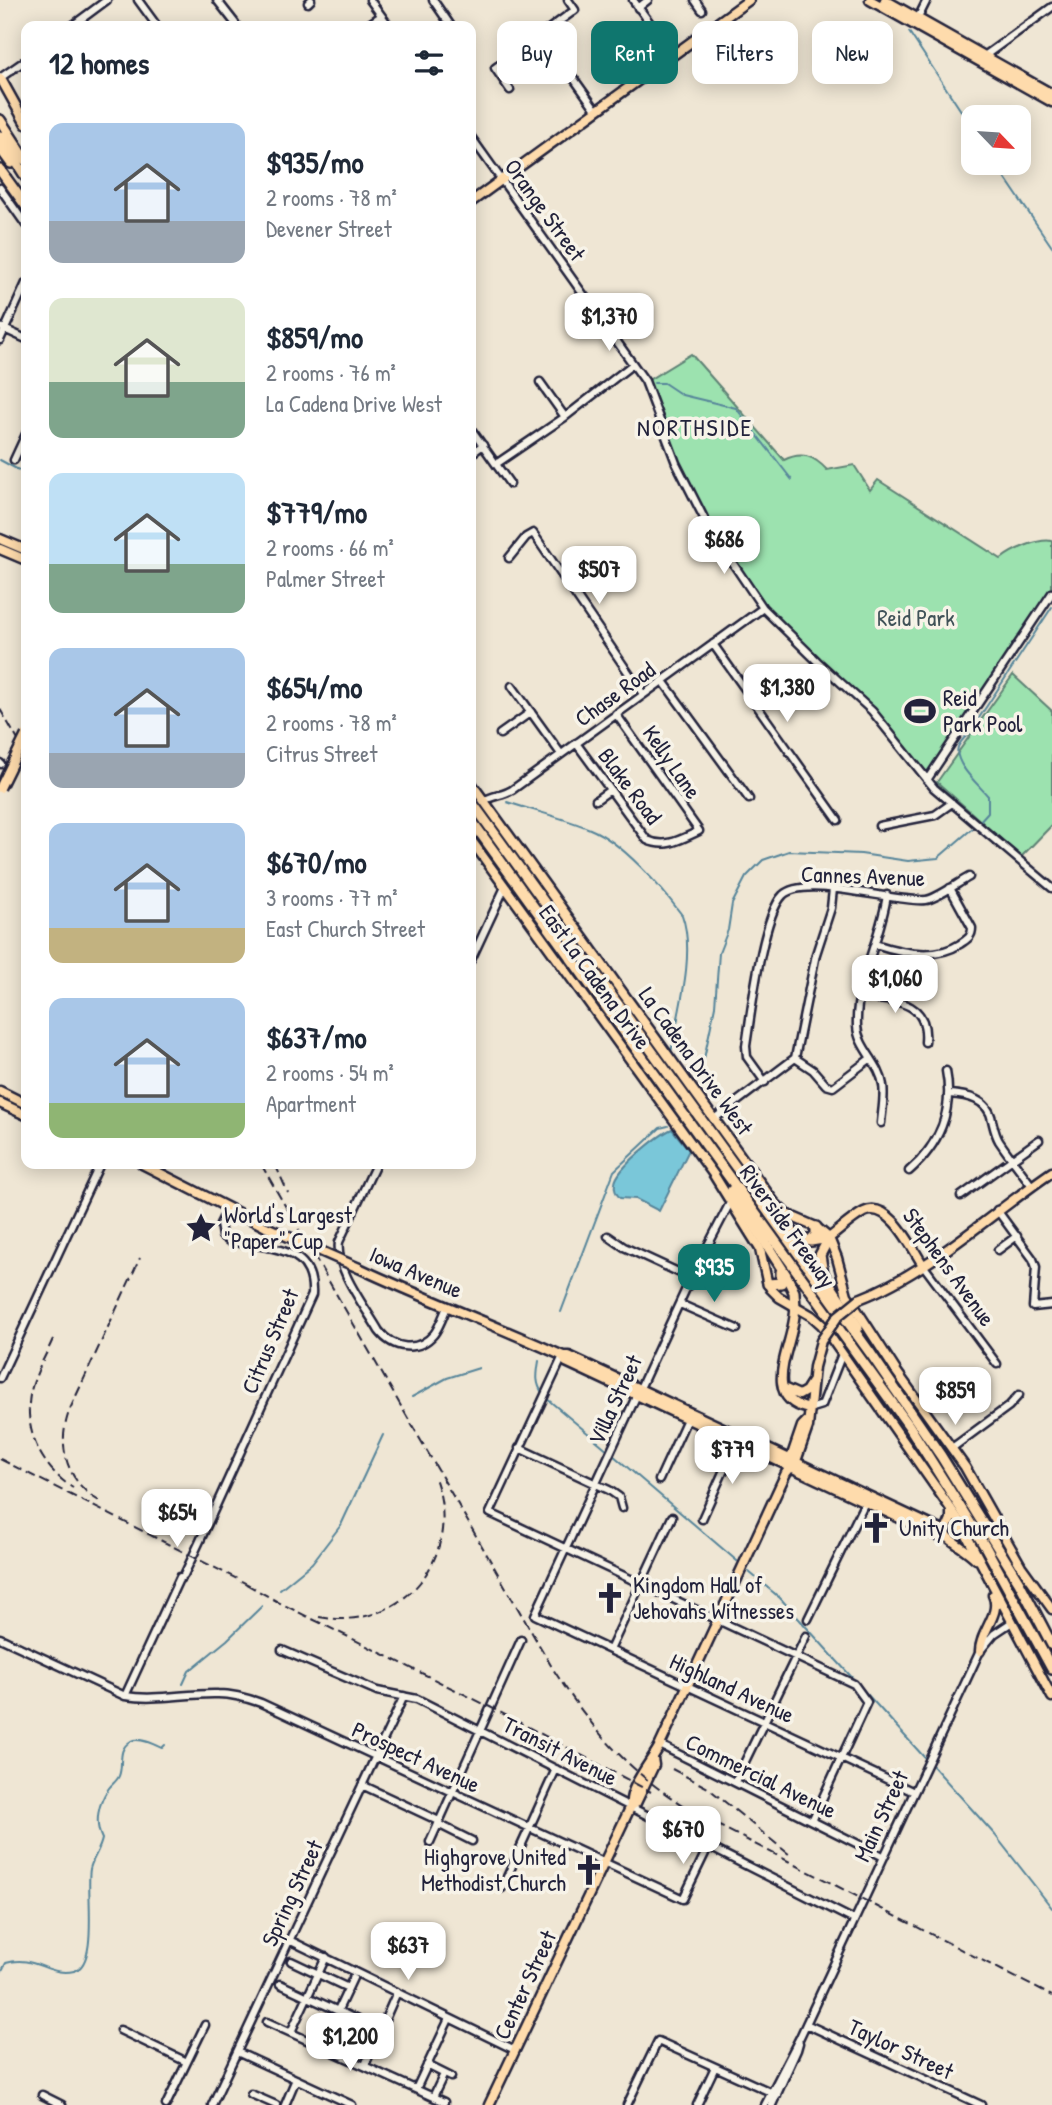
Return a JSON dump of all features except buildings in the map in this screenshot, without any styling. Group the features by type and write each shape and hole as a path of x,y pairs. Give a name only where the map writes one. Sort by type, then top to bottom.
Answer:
{"highway":[{"path":"0,120 21,152"},
{"path":"0,136 21,169"},
{"path":"0,148 21,177"},
{"path":"0,170 21,199"},
{"name":"Riverside Freeway","path":"476,808 871,1354 941,1456 1019,1582 1052,1644"},
{"name":"Riverside Freeway","path":"476,827 909,1426 986,1548 1052,1669"},
{"path":"719,1143 791,1231 802,1240 829,1238"},
{"path":"709,1150 715,1166 794,1292 795,1307"},
{"path":"811,1241 816,1235 816,1227"},
{"path":"829,1238 820,1255 823,1274 863,1334 871,1354"},
{"path":"768,1284 779,1284 782,1281 777,1261"},
{"path":"1019,1582 1052,1632"}],"main road":[{"path":"678,50 749,0"},
{"path":"870,0 914,19"},
{"path":"885,0 1052,102"},
{"path":"983,59 1052,94"},
{"path":"1,78 21,115"},
{"path":"476,199 633,84"},
{"path":"0,540 21,548"},
{"path":"0,549 21,558"},
{"path":"0,788 21,745"},
{"name":"La Cadena Drive West","path":"476,790 779,1208 816,1227 829,1238"},
{"name":"East La Cadena Drive","path":"476,847 731,1201 760,1249 768,1284"},
{"path":"0,1091 21,1102"},
{"path":"0,1103 21,1113"},
{"name":"Iowa Avenue","path":"152,1169 266,1227 447,1307 563,1356 569,1356 736,1443 792,1462"},
{"name":"Center Street","path":"489,2105 631,1807 636,1803 654,1765 653,1759 792,1462 802,1426 807,1421 816,1355 821,1341 838,1316 859,1299 896,1282 923,1265 1052,1172"},
{"name":"Stephens Avenue","path":"829,1238 864,1212 877,1209 888,1214 923,1265"},
{"path":"829,1238 849,1298 896,1371 952,1448 1021,1566 1052,1609"},
{"path":"768,1284 775,1293 822,1325 951,1509 974,1547 982,1567 1052,1697"},
{"path":"795,1307 783,1369 783,1388 787,1398 793,1403 809,1409"},
{"path":"793,1324 803,1317 812,1316"},
{"path":"783,1388 799,1395 806,1391 813,1380"},
{"name":"Iowa Avenue","path":"638,1392 941,1530 944,1535 963,1546 982,1567"},
{"path":"944,1535 951,1519 951,1509"},
{"path":"980,1651 980,1642 997,1605 988,1586 987,1576"}],"street":[{"path":"79,21 107,0"},
{"path":"138,0 153,21"},
{"path":"217,0 233,21"},
{"path":"370,0 385,21"},
{"path":"433,0 448,21"},
{"path":"560,21 575,10 568,0"},
{"path":"633,0 648,21"},
{"path":"638,8 648,0"},
{"path":"695,0 702,10"},
{"path":"914,19 928,0"},
{"path":"983,59 1052,7"},
{"path":"374,21 381,16"},
{"path":"1,78 21,64"},
{"path":"577,83 597,111"},
{"path":"506,84 510,90"},
{"name":"Orange Street","path":"476,144 645,380 676,463 709,528 763,608 817,662 872,711 927,780 1052,888"},
{"path":"0,188 21,218"},
{"path":"0,340 3,328 21,293"},
{"path":"3,328 21,337"},
{"path":"496,464 565,417 633,364"},
{"path":"540,382 565,417"},
{"path":"476,437 510,484"},
{"path":"14,460 21,445"},
{"path":"476,450 482,446"},
{"path":"509,558 526,537 533,533 643,694"},
{"path":"927,780 1052,593"},
{"name":"Chase Road","path":"484,801 507,793 763,608"},
{"path":"713,644 838,820"},
{"path":"663,681 748,799"},
{"path":"512,685 561,754"},
{"path":"499,734 531,712"},
{"name":"Kelly Lane","path":"616,714 699,831"},
{"name":"Blake Road","path":"576,743 647,840 658,845 673,843 699,831"},
{"path":"596,800 610,790"},
{"path":"880,826 935,815 952,803"},
{"name":"Cannes Avenue","path":"765,1082 747,1057 746,1046 764,940 776,906 783,896 795,888 833,889 928,900 969,877"},
{"path":"476,949 505,887"},
{"path":"876,944 892,949 940,954 967,940 972,928 950,888"},
{"path":"714,1119 795,1058 816,954 831,908 833,889"},
{"path":"881,1123 883,1084 858,1032 861,997 882,924 887,895"},
{"path":"861,997 897,1001 911,1006 922,1019 925,1042"},
{"path":"795,1058 813,1070 826,1085 832,1087 872,1058"},
{"path":"909,1171 921,1161 937,1140 948,1108 946,1071"},
{"path":"949,1094 967,1095 987,1108 998,1139 1032,1186"},
{"path":"961,1196 1039,1140"},
{"path":"0,1378 98,1169"},
{"path":"374,1169 339,1242 338,1255 343,1268 379,1331 396,1345 411,1347 426,1341 437,1331 447,1307"},
{"name":"Villa Street","path":"535,1615 691,1278 731,1201"},
{"name":"Citrus Street","path":"125,1696 196,1540 199,1539 309,1306 313,1291 308,1271 295,1256 282,1250 229,1241 222,1236 220,1224 228,1208"},
{"path":"998,1210 1036,1267 1033,1307 1052,1305"},
{"path":"608,1236 624,1247 691,1278"},
{"path":"998,1250 1017,1236"},
{"name":"Stephens Avenue","path":"923,1265 997,1364"},
{"path":"680,1304 737,1329"},
{"path":"809,1409 822,1405 842,1353"},
{"path":"563,1356 490,1513 854,1684 867,1702 812,1821"},
{"path":"952,1448 1009,1406 1019,1395"},
{"path":"659,1480 687,1419"},
{"path":"702,1519 736,1443"},
{"path":"519,1448 615,1493 622,1507"},
{"path":"808,1619 867,1498"},
{"path":"610,1650 672,1517"},
{"name":"Highland Avenue","path":"535,1615 914,1792"},
{"name":"Main Street","path":"765,2105 774,2094 797,2050 800,2037 980,1651 994,1634 1012,1622"},
{"path":"735,1782 806,1636"},
{"path":"0,1639 125,1696"},
{"path":"430,1842 521,1640"},
{"name":"Transit Avenue","path":"282,1650 377,1691 417,1699 854,1920"},
{"name":"Prospect Avenue","path":"125,1696 145,1699 216,1693 245,1697 682,1899 709,1845"},
{"name":"Spring Street","path":"212,2105 404,1696"},
{"name":"Commercial Avenue","path":"660,1745 884,1857"},
{"path":"502,1888 556,1769"},
{"path":"362,1785 472,1841"},
{"path":"289,1940 515,2050"},
{"path":"290,2032 326,1957"},
{"path":"291,1961 348,1988"},
{"path":"338,2010 353,1978"},
{"path":"280,1984 379,2030"},
{"path":"365,2065 397,1992"},
{"path":"416,2089 449,2019"},
{"path":"267,2022 444,2102"},
{"name":"Taylor Street","path":"806,2024 981,2105"},
{"path":"166,2105 205,2025"},
{"path":"120,2030 187,2062"},
{"path":"627,2105 658,2041 774,2094"},
{"path":"237,2052 352,2105"},
{"path":"427,2065 448,2075 433,2097"},
{"path":"697,2105 715,2067"},
{"path":"285,2105 296,2079"},
{"path":"251,2094 276,2105"},
{"name":"Main Street","path":"772,2105 774,2094"},
{"path":"42,2095 62,2105"}],"green space":[{"name":"Reid Park","path":"691,354 784,460 807,456 827,470 854,465 870,490 878,480 1001,559 1040,541 1052,541 1052,589 931,772 923,772 874,710 819,661 760,601 715,536 677,462 647,381"},
{"path":"1013,675 1052,711 1052,825 1021,857 937,782"}],"water":[{"path":"672,1129 689,1150 659,1211 636,1199 620,1198 615,1185 623,1169 649,1145"}],"waterway":[{"path":"909,32 961,111"},
{"path":"1003,175 1052,247"},
{"path":"654,383 664,383 682,395 736,408 792,480"},
{"path":"0,460 21,471"},
{"path":"978,823 988,812 988,796 959,760 958,747 1052,607"},
{"path":"507,802 570,821 602,835 640,866 682,915 686,930 687,965 671,1053"},
{"path":"700,1078 715,1006 719,953 728,930 732,904 746,877 763,860 789,851 861,854 908,861 938,858 974,827"},
{"path":"561,1312 614,1171 660,1128 668,1126"},
{"path":"539,1361 537,1374 543,1394"},
{"path":"412,1397 447,1378 479,1368"},
{"path":"546,1398 609,1451"},
{"path":"280,1589 312,1563 341,1525 383,1435"},
{"path":"613,1455 737,1561"},
{"path":"749,1572 780,1598 924,1757"},
{"path":"183,1684 189,1671 227,1640 262,1606"},
{"path":"0,1974 6,1963 16,1961 65,1972 82,1966 89,1942 90,1869 102,1839 98,1820 102,1800 119,1776 122,1753 126,1745 139,1740 162,1748 165,1745"},
{"path":"933,1766 995,1835 1052,1908"}],"railway":[{"path":"0,709 21,745"},
{"path":"264,1169 553,1669 584,1714 617,1752 654,1785 700,1816 1052,1996"},
{"path":"277,1169 288,1193"},
{"path":"99,1501 88,1493 72,1473 64,1449 66,1422 140,1258"},
{"path":"53,1339 30,1395 30,1422 44,1460 73,1488"},
{"path":"0,1459 255,1588"},
{"path":"319,1617 349,1619 376,1613 400,1601 419,1583 433,1561 441,1536 442,1508 435,1478"},
{"path":"246,1584 651,1792"},
{"path":"672,1769 708,1788 790,1855"}],"place":[{"name":"Reid Park Pool","path":"920,711"},
{"name":"World's Largest \"Paper\" Cup","path":"201,1228"},
{"name":"Unity Church","path":"876,1528"},
{"name":"Kingdom Hall of Jehovahs Witnesses","path":"610,1598"},
{"name":"Highgrove United Methodist Church","path":"589,1870"}],"district":[{"name":"NORTHSIDE","path":"695,428"}]}
